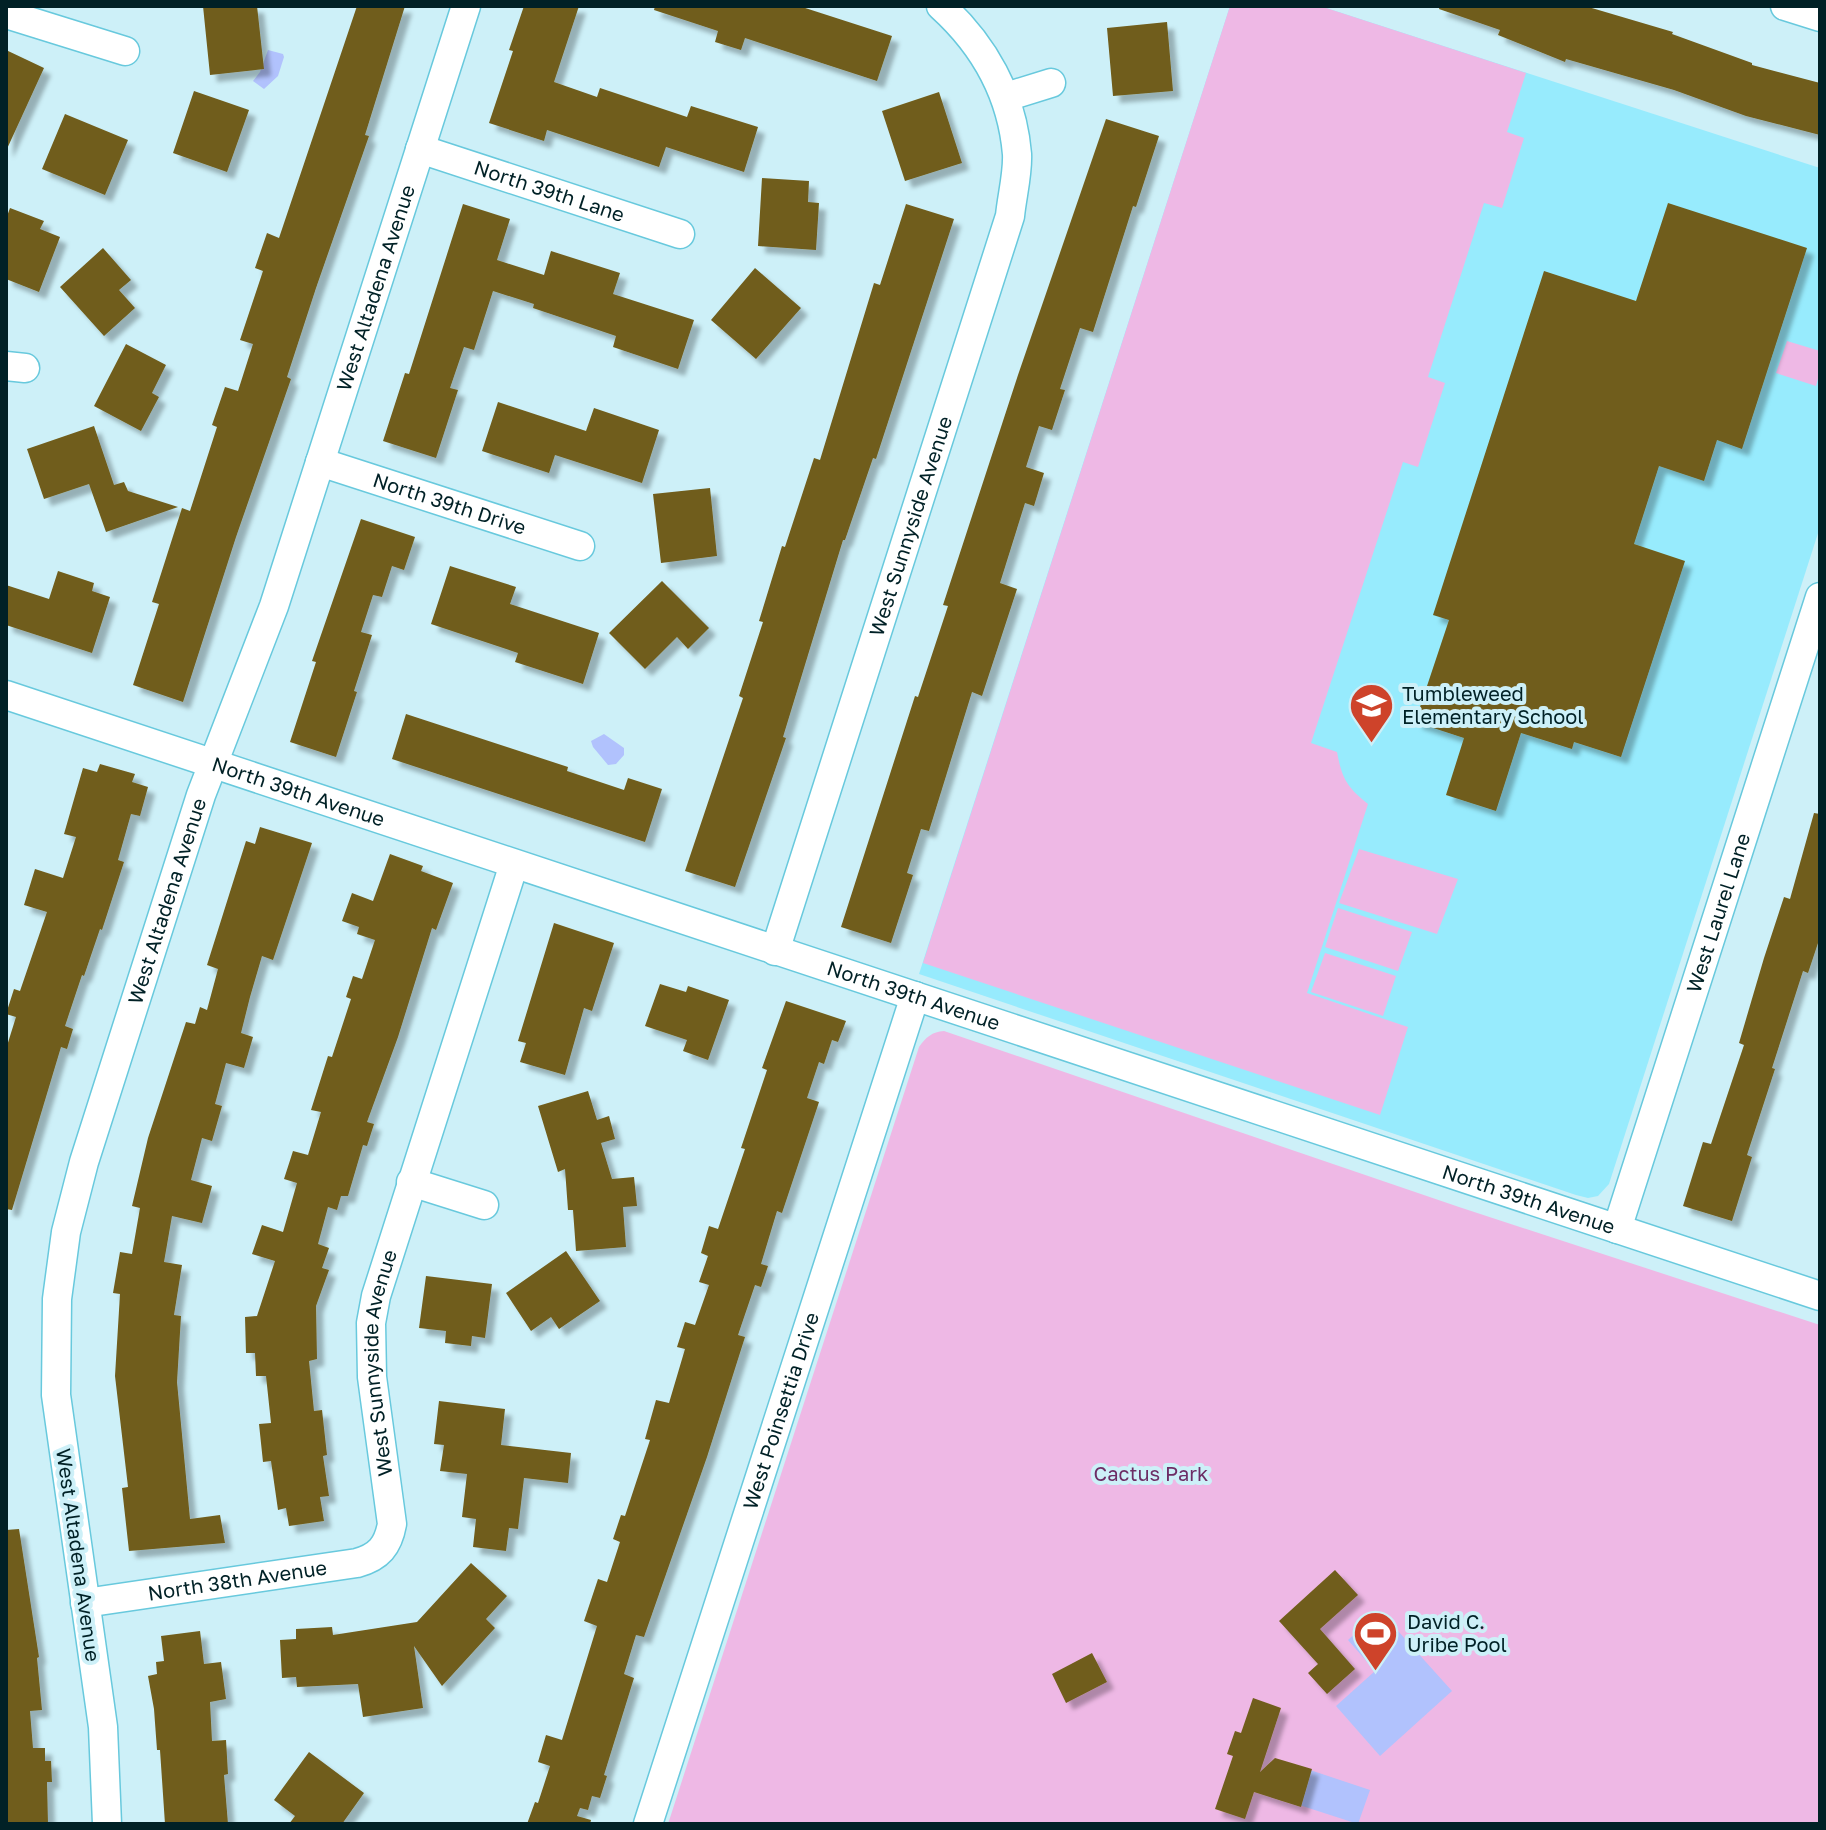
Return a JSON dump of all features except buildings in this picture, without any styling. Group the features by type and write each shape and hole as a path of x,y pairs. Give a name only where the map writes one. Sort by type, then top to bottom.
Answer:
{"street":[{"name":"West Altadena Avenue","path":"107,1824 103,1727 56,1395 55,1332 60,1263 66,1232 84,1162 212,763 262,641 466,6"},
{"name":"West Sunnyside Avenue","path":"775,951 1010,216 1017,156 1006,97 988,62 965,28 941,6"},
{"path":"1785,6 1820,17"},
{"path":"6,14 125,51"},
{"path":"1006,97 1051,83"},
{"name":"North 39th Lane","path":"420,149 680,234"},
{"name":"North 39th Drive","path":"320,462 580,546"},
{"name":"West Laurel Lane","path":"1617,1229 1820,597"},
{"name":"North 39th Avenue","path":"6,695 1820,1296"},
{"name":"West Sunnyside Avenue","path":"385,1547 392,1513 372,1377 371,1323 382,1270 514,864"},
{"name":"West Poinsettia Drive","path":"648,1824 915,996"},
{"path":"411,1182 484,1205"},
{"name":"North 38th Avenue","path":"85,1603 357,1563 377,1555 385,1547"}],"shaded area":[{"name":"Tumbleweed Elementary School","path":"1230,6 1320,6 1820,168 1820,527 1609,1184 1598,1196 1588,1198 1576,1195 919,974"},
{"path":"268,50 284,57 278,76 264,89 253,81"},
{"path":"604,734 624,748 624,755 616,764 608,765 593,747 591,741"},
{"path":"1380,1611 1452,1691 1380,1756 1336,1706 1375,1671 1348,1640"},
{"path":"1301,1767 1370,1790 1358,1824 1290,1802"}],"green space":[{"path":"1230,6 1320,6 1526,73 1507,132 1524,138 1502,208 1484,203 1428,377 1445,383 1418,467 1403,462 1311,743 1337,752 1346,782 1368,804 1307,993 1408,1027 1380,1115 923,963"},
{"path":"1787,341 1820,351 1816,386 1776,373"},
{"path":"1359,849 1458,879 1437,934 1339,903"},
{"path":"1338,908 1412,932 1398,971 1325,947"},
{"path":"1325,953 1396,976 1383,1016 1311,992"},
{"name":"Cactus Park","path":"944,1031 1459,1207 1820,1325 1820,1824 668,1824 919,1047 930,1036"}],"place":[{"name":"Tumbleweed Elementary School","path":"1371,745"},
{"name":"David C. Uribe Pool","path":"1376,1672"}]}
